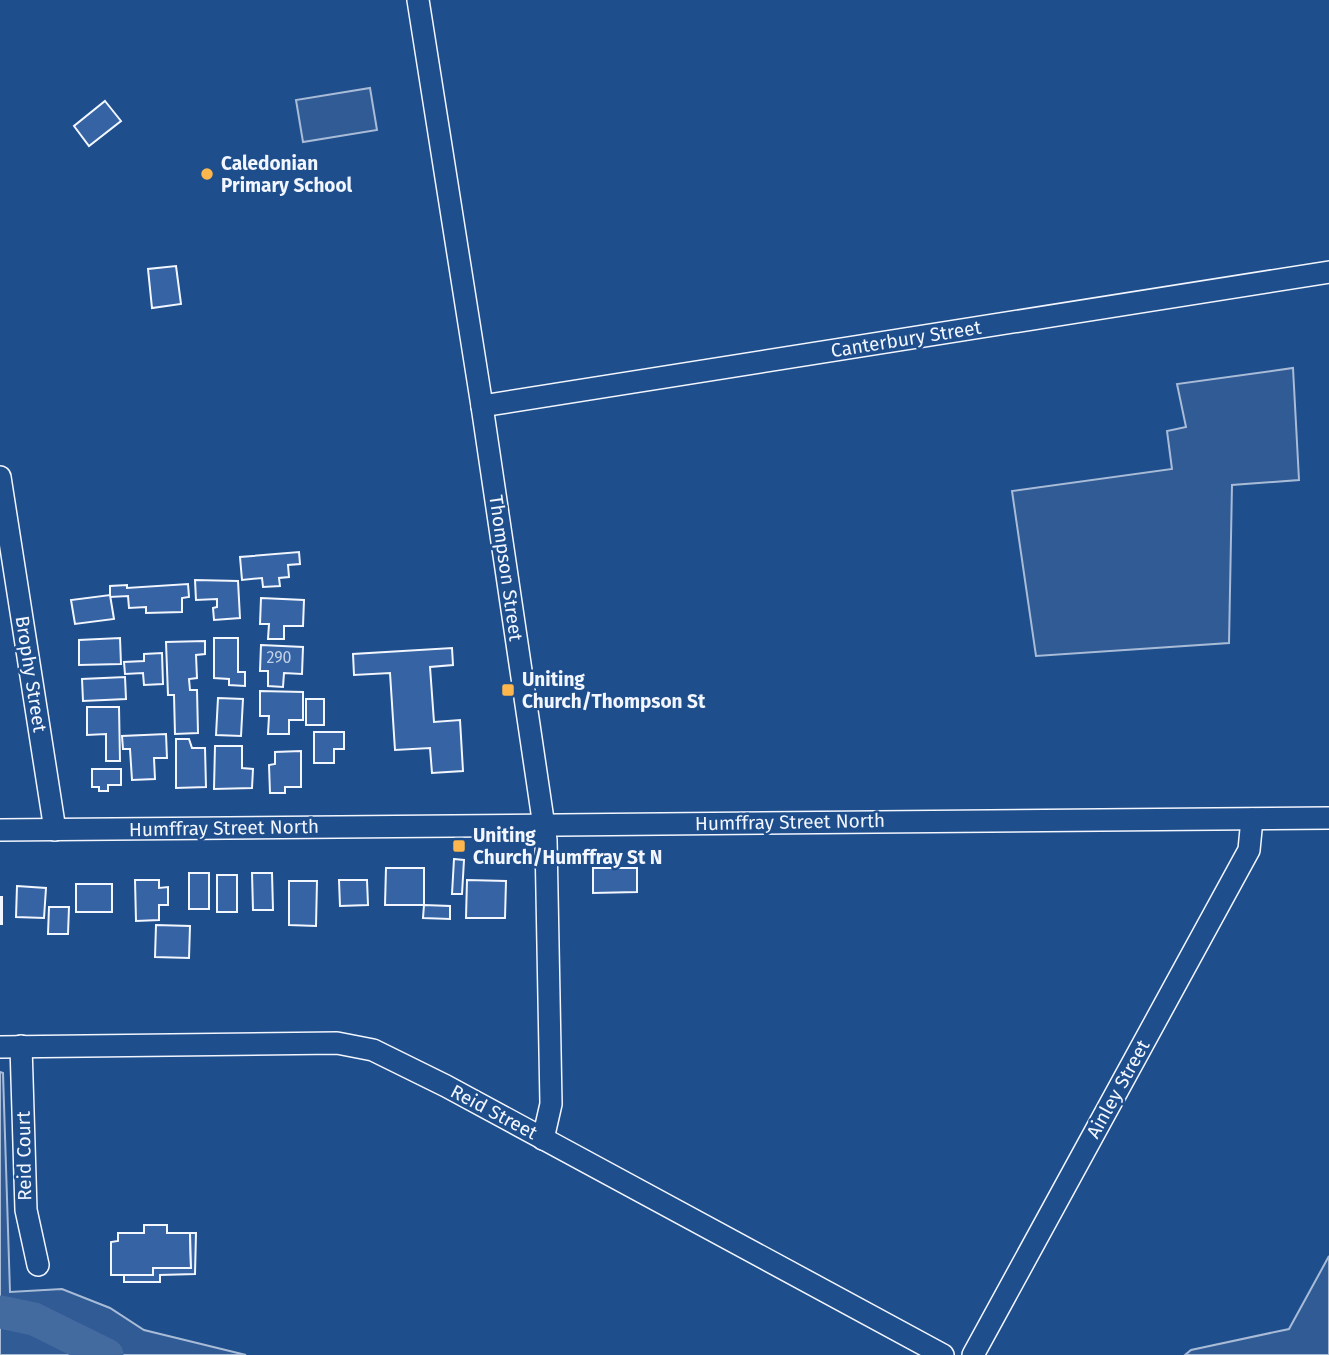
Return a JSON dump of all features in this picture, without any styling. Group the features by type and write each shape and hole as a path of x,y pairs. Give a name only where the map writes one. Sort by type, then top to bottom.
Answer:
{"street":[{"name":"Thompson Street","path":"418,0 544,825 551,1104 543,1139"},
{"name":"Canterbury Street","path":"482,406 1329,272"},
{"name":"Brophy Street","path":"0,477 55,830"},
{"name":"Humffray Street North","path":"0,830 1329,818"},
{"name":"Ainley Street","path":"973,1355 1249,850 1252,819"},
{"name":"Reid Street","path":"0,1047 351,1045 373,1050 412,1068 943,1355"},
{"name":"Reid Court","path":"22,1046 26,1210 37,1265"}],"shaded area":[{"path":"370,88 377,130 303,142 296,100"},
{"path":"1293,368 1299,480 1232,485 1229,643 1036,656 1012,491 1172,469 1167,431 1186,427 1177,384"},
{"path":"0,1072 3,1073 10,1292 62,1289 110,1308 144,1330 246,1355 0,1355"},
{"path":"1329,1256 1329,1355 1185,1355 1191,1350 1289,1329"}],"building":[{"path":"105,101 121,121 89,146 74,126"},
{"path":"176,266 181,304 152,308 148,269"},
{"path":"299,552 300,564 288,565 289,577 279,578 280,586 263,587 262,578 242,580 240,557"},
{"path":"195,580 238,581 240,618 214,620 213,608 217,607 217,599 196,600"},
{"path":"188,584 189,597 182,598 182,612 146,613 146,607 129,608 128,596 110,597 110,586 127,585 127,588"},
{"path":"110,595 114,619 75,624 71,600"},
{"path":"261,598 304,600 303,626 284,626 284,639 268,639 269,624 260,624"},
{"path":"120,638 121,664 79,665 79,640"},
{"path":"214,638 238,638 238,672 245,672 245,686 229,685 229,679 214,678"},
{"path":"205,641 205,654 196,655 197,678 189,679 190,690 197,690 198,733 175,734 174,695 168,695 166,642"},
{"path":"261,645 303,647 302,674 284,673 283,687 268,686 268,671 260,671"},
{"path":"452,648 453,665 430,667 434,722 460,720 463,771 432,773 430,748 395,750 390,673 354,675 353,654"},
{"path":"162,653 163,684 144,685 143,673 125,674 124,662 144,661 144,654"},
{"path":"125,677 126,699 83,701 82,679"},
{"path":"260,691 303,692 303,720 289,720 289,734 268,734 269,716 260,716"},
{"path":"218,698 243,699 241,736 216,735"},
{"path":"306,699 324,699 324,725 306,725"},
{"path":"87,707 119,707 120,761 106,761 106,734 87,735"},
{"path":"314,732 344,732 344,749 334,749 334,763 314,763"},
{"path":"166,734 167,758 154,758 155,779 132,780 130,749 123,749 122,736"},
{"path":"176,739 189,739 192,748 205,748 206,787 176,788"},
{"path":"215,746 242,746 242,768 253,769 252,788 214,789"},
{"path":"301,751 301,787 285,787 285,793 270,793 269,765 275,764 275,752"},
{"path":"92,769 121,769 121,785 108,785 108,791 99,791 99,787 92,787"},
{"path":"454,859 464,860 462,894 452,894"},
{"path":"386,868 424,868 424,905 385,905"},
{"path":"593,868 637,868 637,892 593,893"},
{"path":"189,873 209,873 209,909 189,909"},
{"path":"252,873 272,873 273,910 253,910"},
{"path":"217,875 237,875 237,912 217,912"},
{"path":"135,880 159,880 159,888 168,887 168,905 159,905 159,920 136,921"},
{"path":"339,880 367,880 368,905 340,906"},
{"path":"467,880 506,881 505,918 466,918"},
{"path":"289,881 317,881 316,926 289,925"},
{"path":"76,884 112,884 112,912 76,912"},
{"path":"17,886 46,888 44,918 16,917"},
{"path":"2,897 2,924 0,924"},
{"path":"424,905 450,906 450,919 423,918"},
{"path":"49,907 69,907 68,934 48,934"},
{"path":"156,925 190,926 189,958 155,957"},
{"path":"144,1225 167,1225 167,1233 190,1233 191,1268 153,1268 153,1275 111,1275 111,1242 118,1241 118,1233 144,1233"},
{"path":"190,1233 196,1233 195,1274 160,1275 160,1282 124,1282 124,1275 153,1275 153,1268 191,1268"}],"waterway":[{"path":"0,1312 34,1319 107,1355"}],"place":[{"name":"Caledonian Primary School","path":"207,174"},
{"name":"Uniting Church/Thompson St","path":"508,690"},
{"name":"Uniting Church/Humffray St N","path":"459,846"}]}
